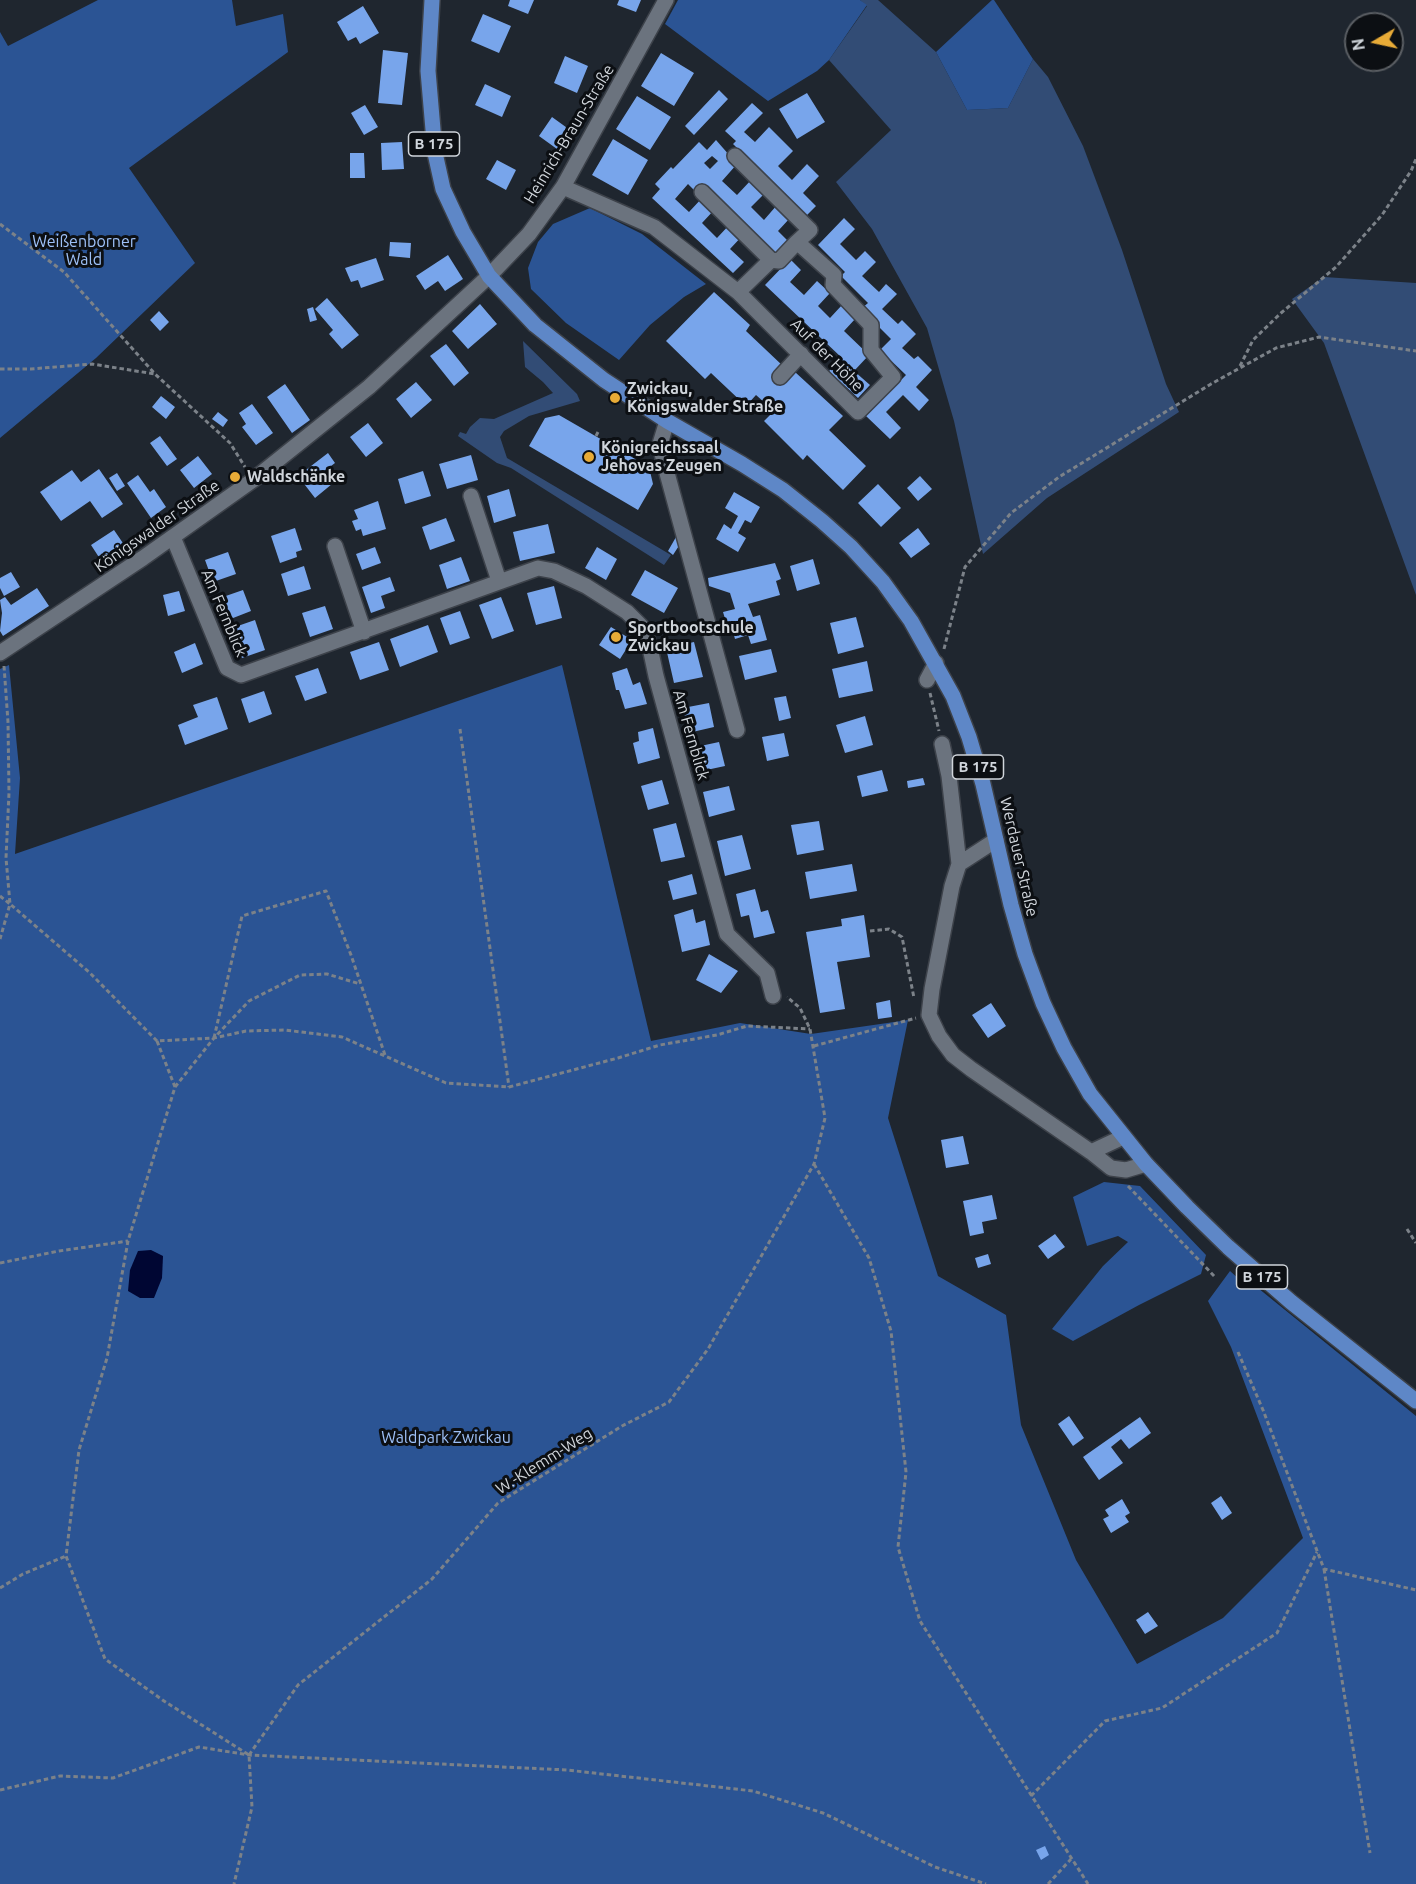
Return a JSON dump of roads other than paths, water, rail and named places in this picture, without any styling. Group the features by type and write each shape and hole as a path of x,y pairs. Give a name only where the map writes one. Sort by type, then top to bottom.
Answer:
{"main road":[{"name":"Werdauer Straße","path":"432,0 428,71 435,153 443,189 463,232 489,276 535,325 604,380 667,421 783,490 822,521 883,582 911,621 953,696 969,737 1024,954 1064,1048 1090,1094 1146,1164 1195,1215 1291,1302 1416,1401"}],"street":[{"name":"Heinrich-Braun-Straße","path":"489,276 529,234 562,187 666,0"},
{"path":"702,192 771,260 779,261 810,230 735,156"},
{"name":"Auf der Höhe","path":"562,187 654,227 738,292 858,412 893,377 871,350 871,325 833,285 834,274 797,242"},
{"path":"738,292 771,260"},
{"name":"Königswalder Straße","path":"2,652 254,480 369,387 489,276"},
{"path":"780,377 801,354"},
{"path":"667,421 660,444 664,462 736,730"},
{"path":"471,496 499,581"},
{"name":"Am Fernblick","path":"173,537 227,668 241,675 538,568 555,571 586,586 627,612 641,626 649,643 727,934 767,973 772,991"},
{"path":"335,546 364,632"},
{"path":"927,680 936,663"},
{"path":"942,744 949,776 959,864 952,886 932,989 929,1015 939,1036 952,1054 971,1070 1111,1168 1126,1170 1146,1164"},
{"path":"959,864 996,840"},
{"path":"1091,1152 1123,1137"}],"place":[{"name":"Zwickau, Königswalder Straße","path":"615,398"},
{"name":"Königreichssaal Jehovas Zeugen","path":"589,457"},
{"name":"Waldschänke","path":"235,477"},
{"name":"Sportbootschule Zwickau","path":"616,637"}],"park label":[{"name":"Weißenborner Wald","path":"84,251"},
{"name":"Waldpark Zwickau","path":"446,1438"}]}
